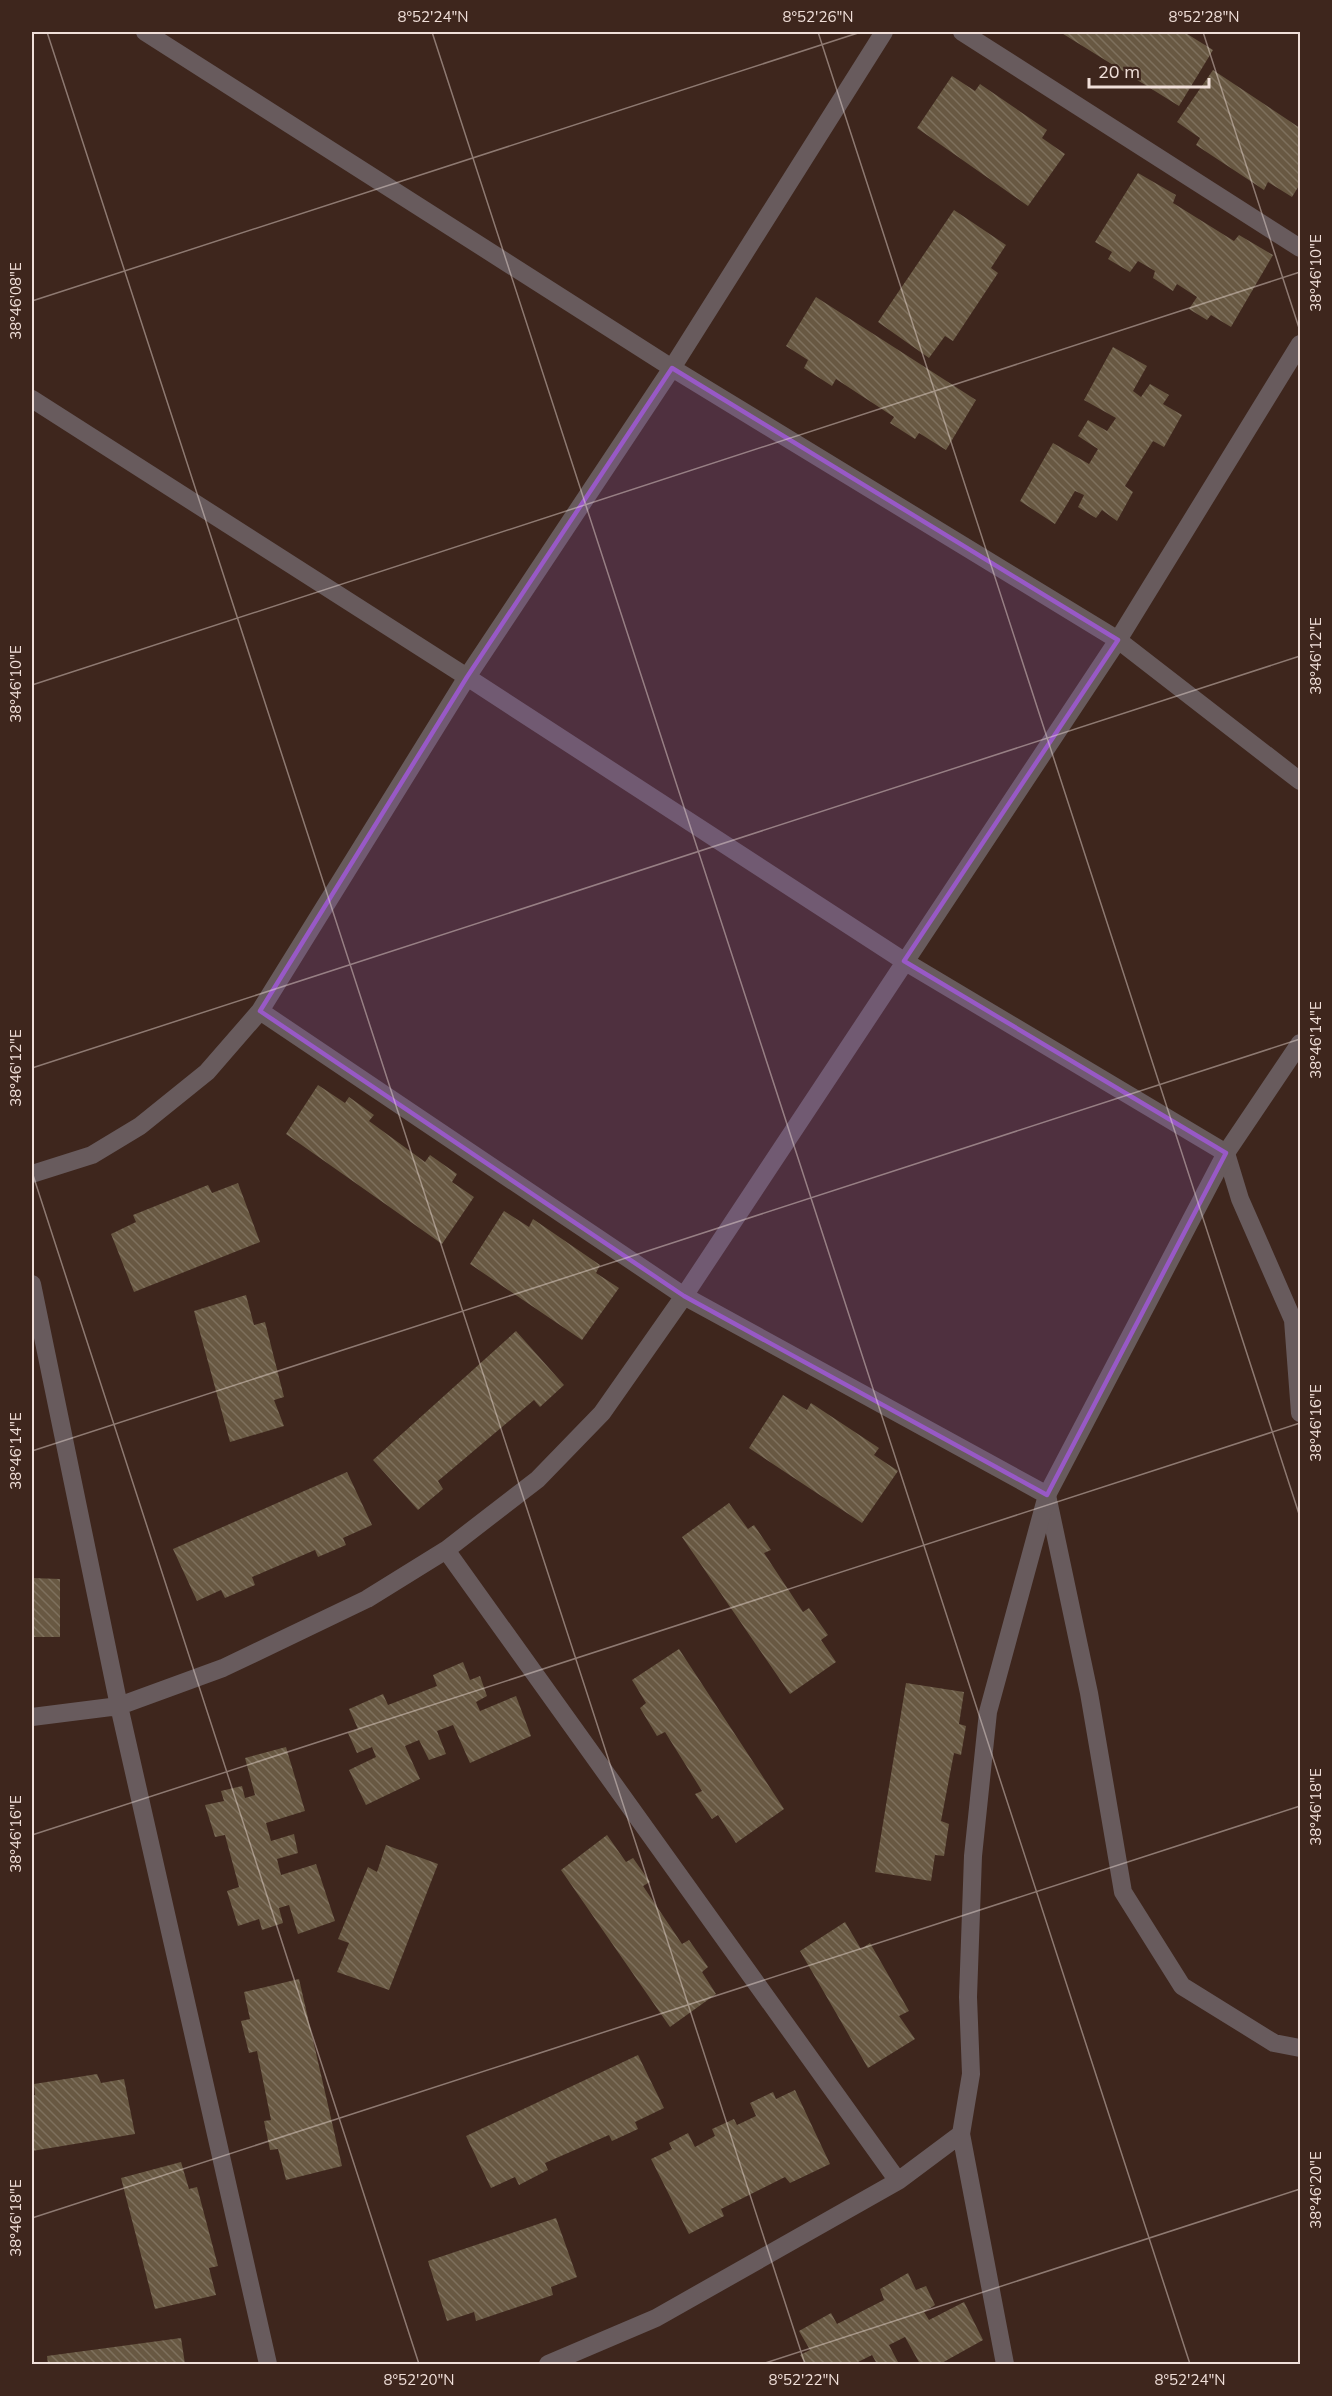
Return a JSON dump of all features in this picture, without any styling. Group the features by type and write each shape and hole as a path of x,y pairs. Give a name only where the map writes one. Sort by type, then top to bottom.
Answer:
{"street":[{"path":"145,32 672,369 1118,640 1300,781"},
{"path":"32,1174 92,1155 140,1126 207,1072 260,1011 467,676 672,369 884,32"},
{"path":"962,32 1300,248"},
{"path":"32,1717 119,1706 223,1668 368,1599 446,1550 538,1479 602,1413 684,1296 1118,640 1300,344"},
{"path":"32,399 467,676 904,961 1226,1153 1240,1198 1297,1321 1300,1413"},
{"path":"260,1011 684,1296 1047,1495 1089,1693 1123,1892 1182,1986 1274,2043 1300,2048"},
{"path":"1005,2364 961,2134 970,2074 968,1996 973,1856 988,1712 1047,1495 1226,1153 1300,1043"},
{"path":"32,1284 119,1706 268,2364"},
{"path":"446,1550 898,2181"},
{"path":"548,2364 656,2318 898,2181 961,2134"}],"highlighted area":[{"path":"672,368 1118,640 904,961 1226,1153 1047,1495 684,1296 260,1011 467,677"}],"building":[{"path":"1060,32 1184,32 1213,50 1179,106"},
{"path":"1213,70 1300,128 1300,184 1292,197 1268,182 1264,190 1196,145 1200,138 1177,122"},
{"path":"952,76 975,91 980,84 1047,130 1042,138 1065,154 1028,206 917,128"},
{"path":"1138,173 1176,195 1173,203 1234,241 1239,235 1273,255 1231,327 1211,315 1207,320 1189,309 1197,297 1177,284 1173,291 1153,278 1155,271 1138,261 1130,272 1108,259 1112,252 1095,242"},
{"path":"954,210 1006,245 991,268 998,273 953,341 945,336 929,358 878,322"},
{"path":"816,297 976,400 946,450 919,433 915,439 890,423 894,417 836,379 832,386 804,368 808,360 786,346"},
{"path":"1113,347 1147,366 1133,391 1141,397 1150,384 1169,395 1163,404 1182,415 1164,447 1153,441 1125,486 1133,492 1117,521 1102,510 1096,518 1078,507 1084,495 1075,491 1055,524 1020,501 1053,443 1089,464 1098,449 1078,436 1088,420 1107,431 1116,418 1084,400"},
{"path":"318,1085 345,1103 349,1097 374,1115 369,1121 425,1162 430,1155 457,1174 452,1182 474,1197 442,1244 286,1134"},
{"path":"238,1183 260,1242 134,1292 111,1234 136,1222 133,1215 208,1185 212,1193"},
{"path":"504,1211 529,1227 533,1219 600,1265 596,1273 619,1288 582,1340 470,1264"},
{"path":"246,1295 254,1325 265,1322 284,1397 274,1400 284,1426 230,1442 194,1311"},
{"path":"516,1331 564,1385 540,1407 534,1400 438,1481 443,1489 418,1510 373,1460"},
{"path":"783,1395 807,1410 811,1403 879,1448 874,1455 898,1471 862,1523 749,1448"},
{"path":"347,1472 372,1525 343,1538 346,1545 318,1557 315,1550 252,1577 255,1585 225,1598 221,1590 197,1601 173,1549"},
{"path":"729,1503 748,1529 754,1525 771,1550 764,1553 803,1612 809,1608 828,1635 821,1640 836,1662 790,1694 682,1537"},
{"path":"32,1578 60,1579 60,1637 32,1637"},
{"path":"679,1649 784,1809 736,1843 718,1815 712,1819 695,1794 702,1791 665,1732 657,1736 640,1708 646,1703 632,1680"},
{"path":"463,1662 470,1680 480,1676 487,1696 476,1702 480,1711 516,1696 531,1736 470,1763 453,1725 437,1731 446,1754 429,1760 419,1740 405,1746 420,1779 366,1805 349,1770 376,1757 372,1747 357,1753 348,1733 358,1729 349,1709 383,1694 388,1705 437,1686 433,1675"},
{"path":"906,1683 964,1692 959,1724 966,1726 961,1755 954,1753 941,1821 949,1824 944,1856 935,1855 931,1881 875,1872"},
{"path":"286,1747 305,1811 266,1823 271,1841 294,1834 298,1853 277,1859 281,1875 316,1864 335,1921 298,1934 289,1905 279,1908 283,1923 262,1930 259,1919 238,1926 227,1891 239,1887 225,1835 215,1837 205,1805 224,1801 221,1791 242,1786 245,1798 255,1795 245,1758"},
{"path":"607,1835 626,1862 633,1858 650,1882 643,1886 682,1944 689,1940 708,1967 702,1972 716,1994 670,2027 561,1870"},
{"path":"386,1845 438,1864 389,1990 337,1972 349,1943 338,1939 368,1867 377,1872"},
{"path":"845,1922 861,1949 870,1943 909,2011 899,2016 915,2039 868,2068 800,1951"},
{"path":"299,1979 342,2166 286,2180 278,2149 270,2150 264,2121 271,2120 257,2051 249,2053 241,2021 250,2019 244,1992"},
{"path":"638,2055 664,2108 635,2122 638,2129 612,2141 609,2135 545,2163 548,2170 519,2185 515,2177 491,2188 466,2136"},
{"path":"97,2074 101,2083 124,2079 135,2134 32,2151 34,2084"},
{"path":"795,2090 830,2164 790,2183 785,2177 721,2209 724,2216 689,2234 651,2159 672,2149 669,2143 688,2133 695,2147 715,2136 712,2129 734,2119 737,2125 756,2116 750,2103 773,2092 776,2099"},
{"path":"181,2162 189,2189 197,2187 218,2266 209,2268 216,2295 155,2309 121,2178"},
{"path":"556,2218 577,2277 551,2287 553,2295 476,2321 474,2312 447,2321 428,2261"},
{"path":"908,2273 916,2290 926,2286 935,2305 924,2312 929,2320 964,2302 983,2340 940,2364 920,2364 905,2337 889,2345 899,2364 877,2364 872,2355 858,2362 859,2364 806,2364 800,2355 810,2350 799,2331 831,2313 837,2324 884,2300 880,2289"},
{"path":"181,2338 185,2364 48,2364 47,2356"}]}
